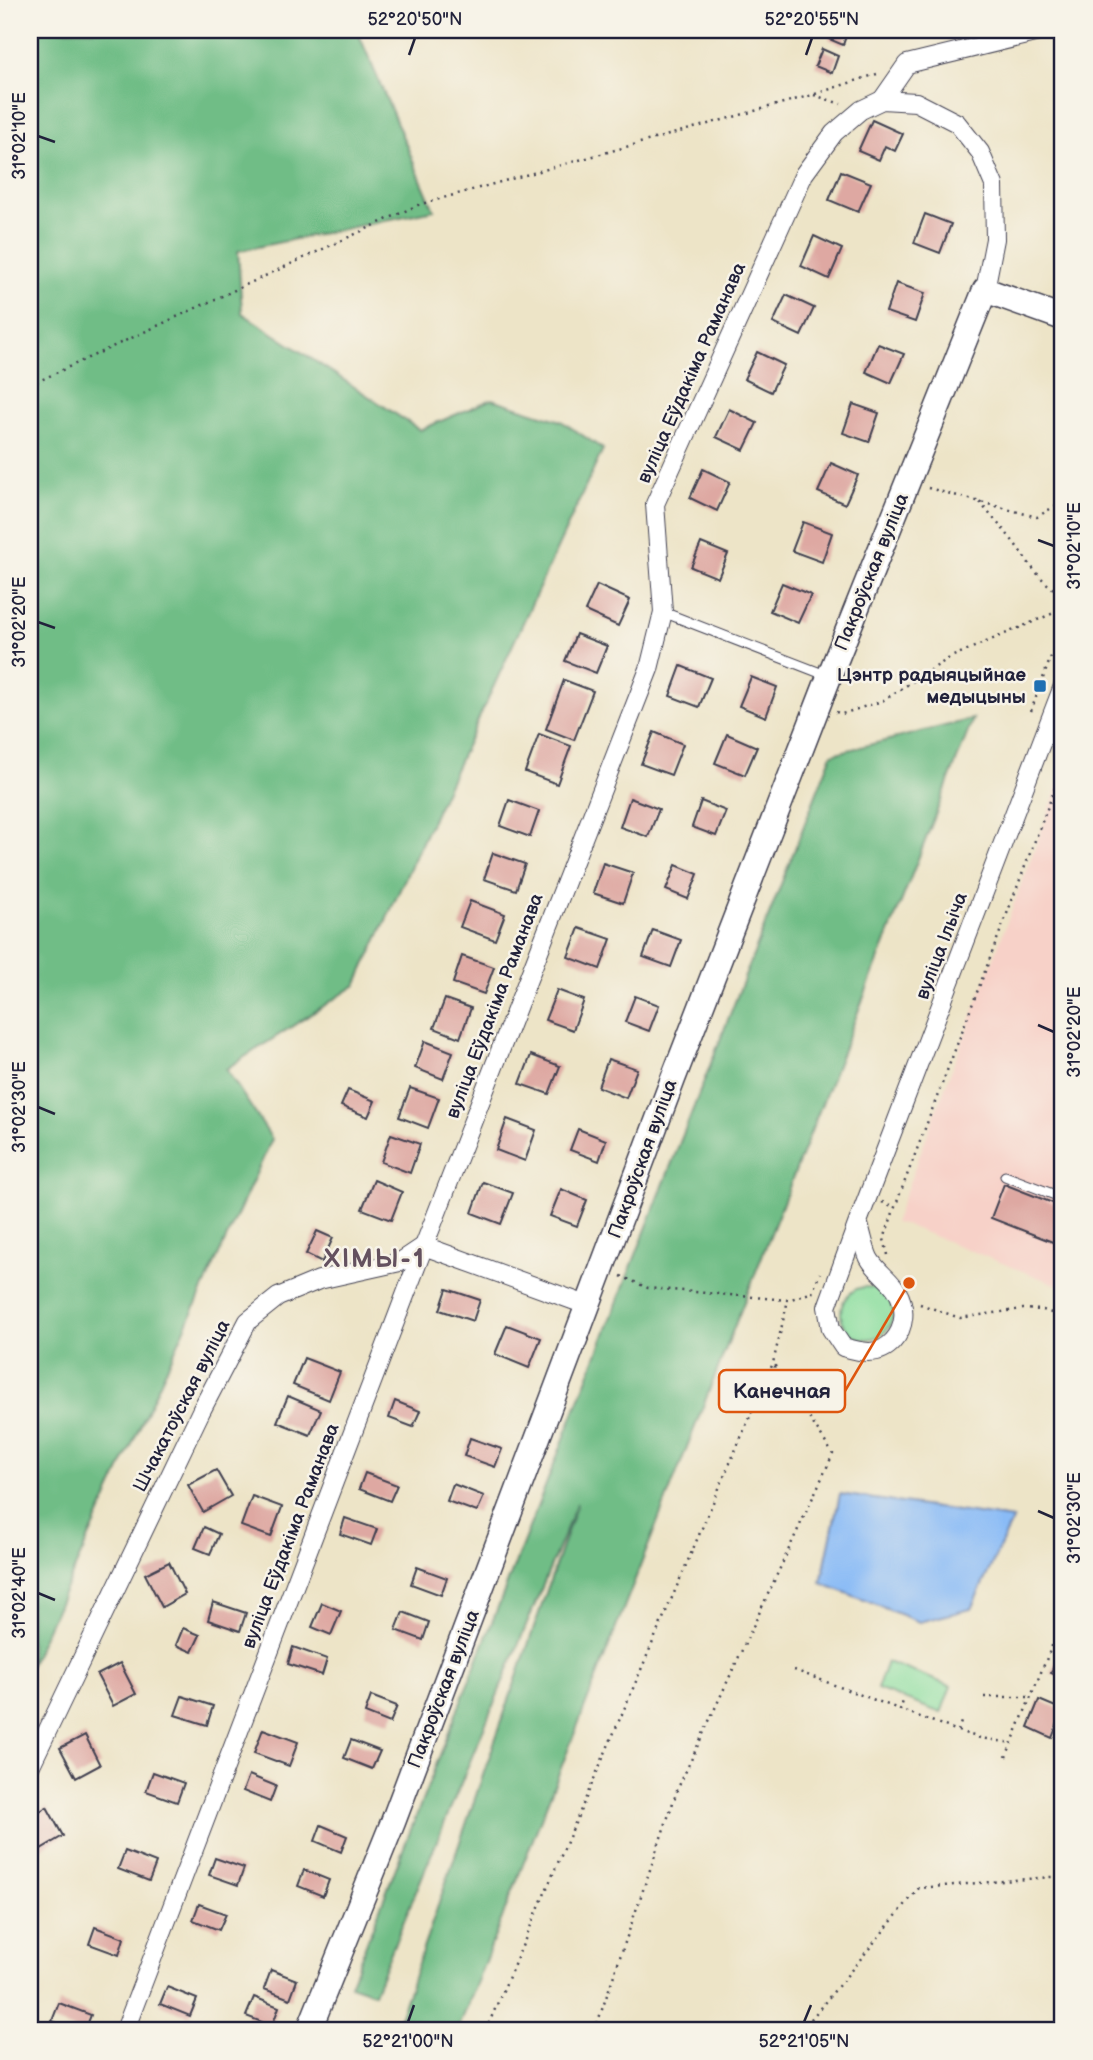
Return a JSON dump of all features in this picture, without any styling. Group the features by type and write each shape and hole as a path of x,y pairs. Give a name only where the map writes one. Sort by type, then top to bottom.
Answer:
{"street":[{"path":"882,100 907,64 1047,30"},
{"name":"вуліца Еўдакіма Раманава","path":"125,2030 424,1246 649,669 663,611 655,504 804,174 834,133 861,110 882,100 916,102 957,123"},
{"name":"Пакроўская вуліца","path":"309,2030 393,1822 678,1067 985,290 995,239 994,185 981,152 957,123"},
{"path":"985,290 1063,318"},
{"name":"вуліца Ільіча","path":"858,1222 869,1257 897,1291 904,1311 901,1332 886,1349 864,1353 843,1348 831,1329 827,1307 858,1222 1063,686"},
{"path":"424,1246 589,1306"},
{"name":"Шчакатоўская вуліца","path":"30,1767 201,1411 248,1321 278,1297 319,1280 400,1262 424,1246"}],"lane":[{"path":"663,611 830,677"},
{"path":"1005,1176 1063,1198"}],"path":[{"path":"30,385 418,205 812,95 907,64"},
{"path":"812,95 861,110"},
{"path":"908,483 1037,517 1063,501"},
{"path":"979,500 1032,569 1063,595"},
{"path":"819,705 842,714 882,701 950,657 1063,609"},
{"path":"1031,711 1063,629"},
{"path":"887,1253 884,1239 895,1207 1063,767"},
{"path":"879,1201 895,1207"},
{"path":"603,1267 648,1288 788,1300 834,1289"},
{"path":"486,2030 773,1363 788,1300"},
{"path":"918,1303 960,1318 1023,1309 1043,1310 1063,1317"},
{"path":"595,2030 678,1788 833,1454 773,1363"},
{"path":"1006,1757 1063,1619"},
{"path":"794,1670 958,1731 1012,1743"},
{"path":"984,1697 1031,1697"},
{"path":"900,1711 903,1701"},
{"path":"958,1731 961,1722"},
{"path":"802,2030 919,1888 1063,1876"}],"shaded area":[{"path":"1063,773 1063,1287 903,1224 894,1223"}],"green space":[{"path":"30,30 357,30 434,210 238,251 242,313 420,430 492,399 561,421 603,449 356,985 226,1069 272,1139 30,1666"},
{"path":"973,719 458,2030 395,2030 577,1503 374,1993 350,1985 832,754"},
{"path":"867,1287 886,1294 893,1313 886,1332 867,1339 848,1332 841,1313 848,1294"},
{"path":"887,1662 951,1686 941,1713 877,1689"}],"water":[{"path":"840,1494 1013,1519 971,1609 919,1622 821,1583"}],"building":[{"path":"833,30 848,30 843,45 829,39"},
{"path":"822,49 838,56 832,73 815,66"},
{"path":"872,120 903,134 895,151 885,146 879,160 858,151"},
{"path":"841,171 871,183 858,212 829,200"},
{"path":"925,214 951,224 940,253 914,243"},
{"path":"814,236 842,249 829,279 801,266"},
{"path":"896,283 925,293 915,322 886,312"},
{"path":"786,295 814,308 801,336 773,323"},
{"path":"878,344 904,354 891,383 866,372"},
{"path":"757,352 784,365 771,392 744,379"},
{"path":"853,404 879,413 869,442 843,433"},
{"path":"729,409 757,423 744,450 716,437"},
{"path":"831,463 858,475 845,504 818,492"},
{"path":"703,469 730,482 717,511 690,498"},
{"path":"803,522 832,533 822,562 792,551"},
{"path":"701,543 728,554 718,578 691,567"},
{"path":"782,583 811,595 798,623 770,611"},
{"path":"597,585 630,600 618,626 585,611"},
{"path":"576,634 607,646 596,673 565,661"},
{"path":"681,666 711,678 699,707 670,696"},
{"path":"751,677 777,687 766,717 739,706"},
{"path":"564,680 593,691 574,740 546,729"},
{"path":"654,732 683,744 671,775 641,764"},
{"path":"539,734 571,746 557,784 525,772"},
{"path":"727,734 757,747 745,775 715,763"},
{"path":"630,798 659,809 648,837 620,827"},
{"path":"509,800 539,811 530,837 500,826"},
{"path":"701,801 726,811 716,836 692,827"},
{"path":"493,853 525,864 516,890 484,879"},
{"path":"603,863 633,873 623,903 593,893"},
{"path":"676,865 698,874 688,899 666,890"},
{"path":"470,901 505,914 495,940 460,927"},
{"path":"579,928 611,939 600,969 568,957"},
{"path":"653,930 681,940 671,967 643,957"},
{"path":"462,956 494,967 484,994 453,983"},
{"path":"557,990 584,1000 573,1030 545,1020"},
{"path":"635,996 659,1005 649,1031 625,1022"},
{"path":"445,999 471,1008 460,1038 434,1028"},
{"path":"425,1041 453,1052 443,1079 415,1068"},
{"path":"531,1055 560,1066 549,1094 520,1084"},
{"path":"608,1059 637,1069 626,1098 598,1087"},
{"path":"410,1088 439,1098 428,1128 399,1117"},
{"path":"348,1090 375,1101 368,1117 341,1106"},
{"path":"507,1119 536,1130 525,1161 496,1150"},
{"path":"578,1129 606,1140 599,1161 570,1150"},
{"path":"391,1134 420,1144 410,1173 381,1162"},
{"path":"374,1180 402,1192 391,1220 362,1209"},
{"path":"483,1182 513,1193 501,1224 472,1213"},
{"path":"1004,1184 1063,1207 1063,1246 991,1218"},
{"path":"561,1189 587,1200 577,1226 550,1216"},
{"path":"317,1231 333,1238 322,1262 306,1254"},
{"path":"447,1289 480,1300 473,1321 440,1310"},
{"path":"507,1325 541,1338 529,1368 495,1354"},
{"path":"304,1358 340,1372 329,1400 293,1385"},
{"path":"288,1396 321,1410 310,1435 277,1422"},
{"path":"395,1401 420,1411 413,1427 389,1418"},
{"path":"470,1438 502,1449 495,1467 464,1456"},
{"path":"216,1470 231,1496 203,1512 188,1485"},
{"path":"365,1473 397,1485 390,1501 359,1489"},
{"path":"453,1484 484,1496 477,1512 447,1501"},
{"path":"252,1496 282,1507 271,1537 241,1526"},
{"path":"345,1518 377,1529 371,1545 340,1534"},
{"path":"204,1527 219,1534 210,1554 195,1548"},
{"path":"169,1562 185,1594 162,1607 145,1574"},
{"path":"417,1567 447,1578 441,1595 411,1584"},
{"path":"213,1602 246,1613 240,1631 208,1620"},
{"path":"322,1603 341,1611 331,1635 312,1627"},
{"path":"403,1612 429,1622 423,1640 396,1630"},
{"path":"183,1628 200,1635 192,1652 176,1645"},
{"path":"1063,1644 1063,1678 1051,1673"},
{"path":"293,1647 327,1659 322,1675 288,1664"},
{"path":"120,1663 136,1694 113,1706 97,1675"},
{"path":"182,1696 213,1706 207,1725 175,1715"},
{"path":"371,1696 397,1706 390,1723 365,1713"},
{"path":"1039,1700 1063,1710 1052,1738 1028,1727"},
{"path":"263,1729 298,1742 289,1766 254,1753"},
{"path":"85,1735 100,1765 76,1778 60,1748"},
{"path":"351,1740 380,1751 372,1769 344,1758"},
{"path":"153,1772 184,1783 177,1802 146,1791"},
{"path":"249,1775 276,1786 270,1802 243,1791"},
{"path":"47,1807 63,1836 39,1850 30,1834 30,1817"},
{"path":"321,1825 347,1836 341,1852 315,1841"},
{"path":"125,1851 156,1863 149,1881 118,1869"},
{"path":"215,1858 244,1868 238,1885 209,1875"},
{"path":"304,1870 329,1880 323,1896 298,1886"},
{"path":"199,1904 226,1914 219,1930 193,1920"},
{"path":"95,1927 124,1938 119,1955 89,1944"},
{"path":"271,1970 297,1980 290,1999 264,1989"},
{"path":"167,1987 197,1999 190,2016 160,2004"},
{"path":"254,1997 279,2007 272,2026 246,2016"},
{"path":"59,2003 91,2015 85,2030 76,2030 52,2021"}],"place":[{"name":"Цэнтр радыяцыйнае медыцыны","path":"1040,686"},
{"name":"Канечная","path":"909,1283"}],"district":[{"name":"ХІМЫ-1","path":"375,1259"}]}
